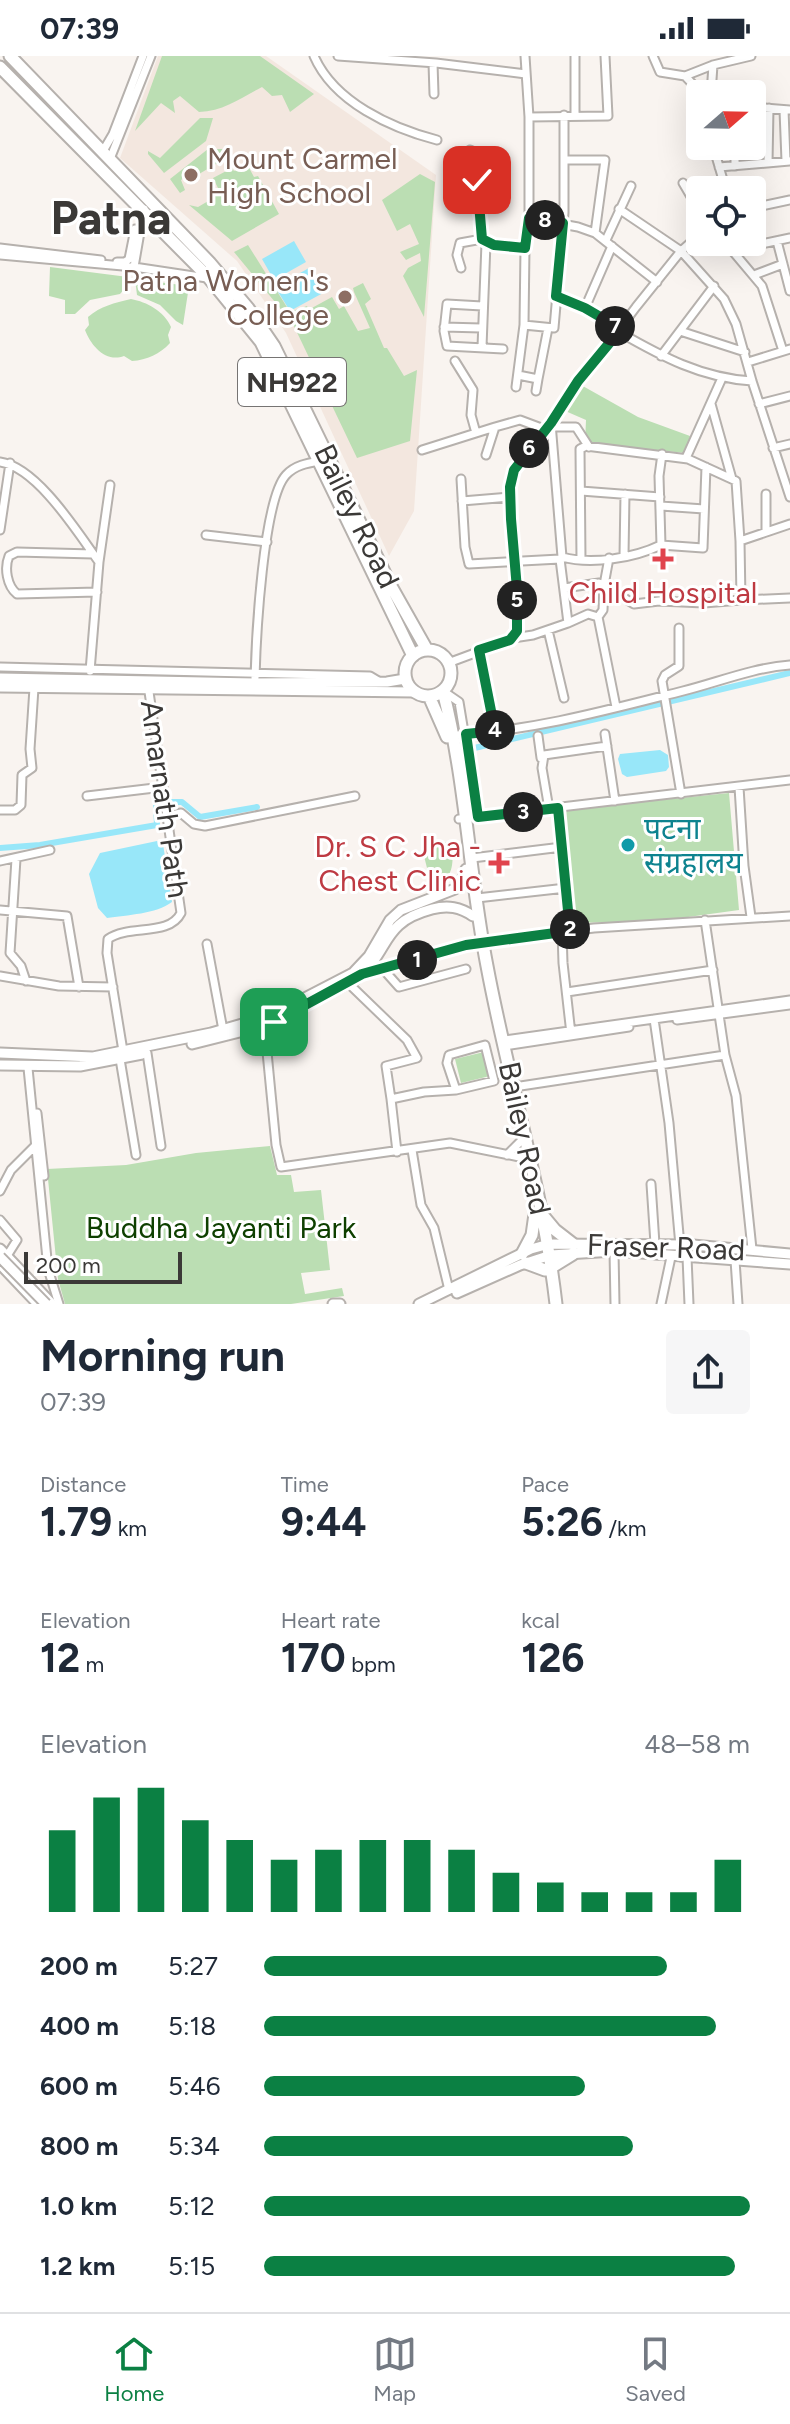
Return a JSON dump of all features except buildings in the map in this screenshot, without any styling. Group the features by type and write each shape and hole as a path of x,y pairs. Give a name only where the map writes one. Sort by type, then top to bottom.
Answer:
{"highway":[{"name":"Bailey Road","path":"10,56 210,263 268,336 392,588 427,650 437,652 448,663 450,678 443,691 463,736 473,916 498,1044 538,1212"},
{"name":"NH922","path":"0,67 96,162 140,212 209,278 261,342 413,656"},
{"path":"427,650 413,656 405,669 405,679 414,692 429,696 443,691"},
{"name":"Bailey Road","path":"429,696 447,736 468,818"},
{"name":"Bailey Road","path":"469,863 477,898 480,943"},
{"name":"Bailey Road","path":"498,1044 514,1087 547,1256"},
{"path":"538,1212 555,1230 573,1249 524,1258 538,1212"},
{"path":"547,1256 550,1304"},
{"path":"547,1256 556,1304"}],"main road":[{"path":"0,678 90,675 148,686"},
{"path":"0,687 380,682 405,679"},
{"path":"255,683 414,692"},
{"path":"122,1055 227,1037 302,1009 353,973 369,956 390,920 401,910 455,889 461,883 469,863"},
{"path":"346,980 362,974 396,925 405,918 446,906 464,910 473,916"},
{"path":"1,1063 30,1068 89,1061 260,1023"},
{"path":"1,1063 89,1061"},
{"name":"Fraser Road","path":"547,1256 573,1249 655,1244 790,1254"},
{"name":"Fraser Road","path":"573,1249 790,1264"},
{"path":"419,1304 524,1258 547,1256"},
{"path":"434,1304 524,1258"},
{"path":"1,1260 36,1304"},
{"path":"1,1260 49,1304"},
{"path":"333,1304 340,1304"}],"street":[{"path":"106,155 143,56"},
{"path":"122,173 117,160 119,141 151,56"},
{"path":"314,56 329,79 353,102 401,128 437,140"},
{"path":"338,56 526,74"},
{"path":"516,387 524,325 525,248 529,218 529,117 525,56"},
{"path":"575,56 575,114"},
{"path":"529,117 575,114 608,116 605,56"},
{"path":"653,56 660,72 685,76 716,61 751,56"},
{"path":"433,63 434,94"},
{"path":"685,76 689,80"},
{"path":"719,167 788,161 787,110 766,108"},
{"path":"768,163 769,108"},
{"path":"524,325 554,328 563,223 564,115"},
{"path":"87,134 98,138 113,134"},
{"path":"106,155 119,141"},
{"path":"470,150 477,159 484,241 482,347"},
{"path":"564,160 605,160 595,233"},
{"path":"717,160 722,176"},
{"path":"735,160 735,166"},
{"path":"683,183 686,188"},
{"path":"585,308 619,209 631,186"},
{"path":"0,248 127,262 145,197"},
{"path":"766,205 790,200"},
{"path":"619,209 681,251 724,299 736,324 790,497"},
{"path":"134,267 140,212"},
{"path":"529,218 563,223 595,233 657,282"},
{"path":"766,243 790,238"},
{"path":"461,268 457,255 460,243 484,241 525,248"},
{"path":"777,241 790,291"},
{"path":"513,638 517,631 510,497 514,470 549,426 578,381 686,247"},
{"path":"0,255 134,267 209,278"},
{"path":"738,256 762,286 787,350 748,362"},
{"path":"754,275 783,264"},
{"path":"661,356 714,286"},
{"path":"556,296 585,308 661,356 722,378 752,381"},
{"path":"482,306 447,304 444,327 447,346 503,349"},
{"path":"444,327 481,328"},
{"path":"536,391 548,328"},
{"path":"680,331 745,352"},
{"path":"455,361 473,390 471,415 476,433"},
{"path":"518,375 538,379"},
{"path":"686,458 722,378"},
{"path":"759,404 790,396"},
{"path":"711,404 732,479"},
{"path":"422,450 520,420 576,427 589,447"},
{"path":"549,426 568,623"},
{"path":"486,455 495,427"},
{"path":"773,448 790,444"},
{"path":"581,559 580,449 589,447 686,458 736,481 741,600"},
{"path":"661,545 662,454"},
{"path":"0,667 255,683 267,542 274,498 284,476 301,465 320,461"},
{"path":"0,462 10,463 53,499 99,562"},
{"path":"0,530 10,463"},
{"path":"461,479 465,557 469,564 609,558 661,545 703,548 706,467"},
{"path":"90,675 99,562 110,485"},
{"path":"581,491 660,497"},
{"path":"624,556 625,494"},
{"path":"766,494 766,532"},
{"path":"462,501 510,497"},
{"path":"661,506 704,509"},
{"path":"740,541 790,524"},
{"path":"206,535 267,542"},
{"path":"93,554 13,553 7,561 8,574 11,589 17,594 97,592"},
{"path":"609,558 603,610 598,617 616,707"},
{"path":"564,588 597,583 634,604 790,598"},
{"path":"448,663 588,614 598,617"},
{"path":"679,628 680,663 676,670 662,678 681,794"},
{"path":"548,630 564,698"},
{"path":"479,650 495,731"},
{"path":"790,665 756,669 664,697 535,726 463,736 469,751 468,818 790,780"},
{"name":"Amarnath Path","path":"136,1155 107,953 108,939 118,933 167,925 175,922 181,913 148,686"},
{"path":"0,810 15,810 21,805 22,775 32,768 30,749 34,688"},
{"path":"605,734 615,801"},
{"path":"538,736 562,847 566,888 564,976 571,1033"},
{"path":"541,760 549,753 607,746"},
{"path":"87,796 163,787"},
{"path":"739,787 751,917"},
{"path":"167,816 181,813 194,824 205,826 355,796"},
{"path":"469,863 562,847"},
{"path":"0,861 50,850"},
{"path":"16,859 10,953 21,966 26,981"},
{"path":"477,898 566,888"},
{"path":"0,910 67,916 79,987"},
{"path":"362,974 480,943 566,931 790,916"},
{"path":"705,920 725,1055 736,1096 752,1249"},
{"path":"207,944 223,1030"},
{"path":"383,969 399,987 466,969"},
{"path":"567,992 713,970"},
{"path":"0,976 79,987 113,987"},
{"path":"346,980 407,1040 417,1058 386,1066 397,1152"},
{"path":"456,1090 447,1063 449,1055 481,1045 790,1002"},
{"path":"652,1022 669,1123 680,1257 689,1304"},
{"path":"260,1023 267,1052 281,1167 456,1144 524,1158"},
{"path":"391,1099 494,1081 498,1044"},
{"path":"147,1053 161,1146"},
{"path":"514,1087 725,1055"},
{"path":"30,1068 48,1269 59,1304"},
{"path":"507,1155 520,1142"},
{"path":"0,1191 11,1170 38,1145"},
{"path":"412,1150 421,1205 434,1228 449,1290"},
{"path":"651,1184 655,1244"},
{"path":"0,1220 17,1240 1,1260"},
{"path":"614,1251 615,1304"},
{"path":"661,1304 680,1257"},
{"path":"735,1260 738,1304"}],"shaded area":[{"name":"Patna Women's College","path":"158,56 266,56 436,175 414,511 389,556 286,333 237,261 120,158"}],"green space":[{"path":"162,56 260,56 314,94 290,112 282,95 272,96 262,87 232,103 199,112 180,96 173,101 175,113 161,103 135,131"},
{"path":"200,118 213,118 206,141 164,173 148,151 160,158"},
{"path":"208,149 226,149 228,157 199,174 195,172 181,180 185,190 180,193 170,179"},
{"path":"247,164 254,177 258,176 279,214 232,241 189,205 198,207 210,200 209,195 219,190 213,178"},
{"path":"420,174 435,182 424,317 403,276 408,268 421,261 420,253 406,260 400,252 419,244 410,224 397,231 382,200"},
{"path":"248,245 290,312 307,306 314,322 317,320 310,309 332,297 339,309 344,306 358,331 370,328 353,288 363,283 371,299 365,304 384,348 387,348 404,376 417,370 410,441 357,458 293,324 234,252"},
{"path":"50,267 128,277 127,286 120,294 90,300 75,314 65,314 65,300 49,296"},
{"path":"135,279 189,286 183,325 160,305 137,295"},
{"path":"131,299 154,308 171,327 168,335 170,343 166,347 153,356 132,361 124,356 111,357 100,352 85,330 89,325 88,317 93,313"},
{"path":"581,385 638,417 690,436 685,453 585,443 586,420 563,410"},
{"path":"729,793 739,910 659,921 573,923 564,810"},
{"path":"451,841 449,875 440,885 432,888 422,848"},
{"path":"484,1052 490,1076 461,1083 455,1059"},
{"name":"Buddha Jayanti Park","path":"270,1146 277,1175 291,1175 294,1192 321,1190 330,1270 301,1273 305,1294 342,1288 344,1296 291,1304 65,1304 58,1279 47,1169 126,1165 196,1153"}],"water":[{"path":"294,241 306,262 274,280 262,259"},
{"path":"309,268 323,293 290,311 275,287"},
{"path":"660,750 668,755 669,767 666,771 627,777 622,774 618,759 620,754"},
{"path":"157,841 163,844 172,902 150,912 107,918 98,908 89,874 100,853"}],"waterway":[{"path":"466,750 790,673"},
{"path":"171,802 182,802 200,817 257,807"},
{"path":"0,848 40,845 157,825 156,803"}],"place":[{"name":"Mount Carmel High School","path":"191,175"},
{"name":"Patna Women's College","path":"345,297"},
{"name":"Child Hospital","path":"663,559"},
{"name":"पटना संग्रहालय","path":"628,845"},
{"name":"Dr. S C Jha - Chest Clinic","path":"499,863"}],"district":[{"name":"Patna","path":"111,218"}],"route":[{"path":"274,1022 362,974 466,945 570,931 558,808 478,817 466,734 495,731 479,650 510,640 517,631 510,487 514,470 551,423 578,381 621,329 585,308 556,296 563,223 529,218 525,248 494,245 482,239 479,233 477,180"}]}
